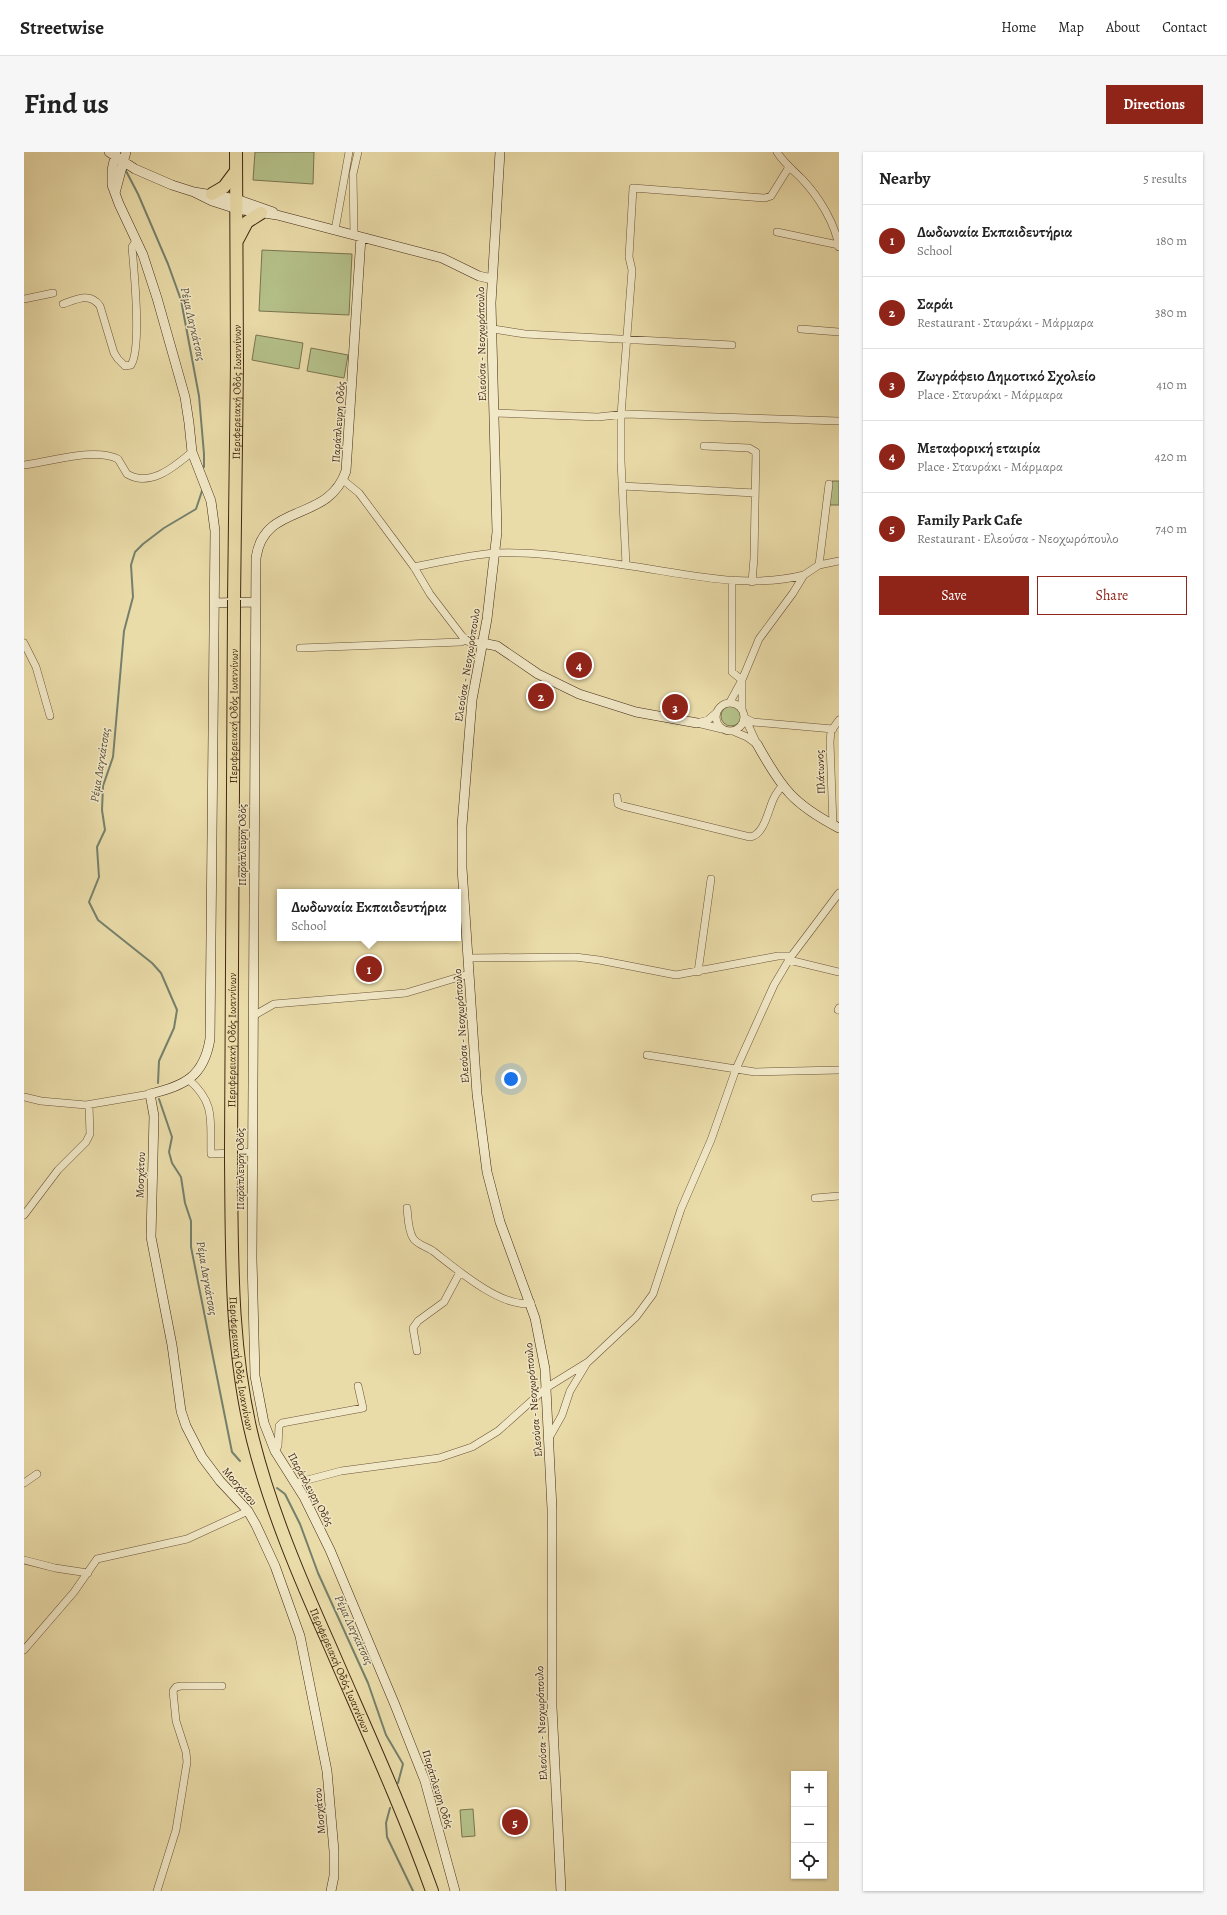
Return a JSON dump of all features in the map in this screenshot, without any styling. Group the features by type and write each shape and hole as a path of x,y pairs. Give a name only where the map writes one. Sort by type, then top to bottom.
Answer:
{"highway":[{"name":"Περιφερειακή Οδός Ιωαννίνων","path":"236,152 237,240 231,1160 233,1298 241,1378 253,1438 273,1506 300,1578 414,1840 432,1891"},
{"path":"212,194 224,187 236,170"},
{"path":"237,240 247,222 261,214"}],"street":[{"path":"115,194 126,152"},
{"path":"335,230 342,182 349,152"},
{"path":"357,236 353,174 358,152"},
{"name":"Ελεούσα - Νεοχωρόπουλο","path":"500,152 492,279 497,517 495,553 472,700 462,826 462,868 477,1094 488,1180 500,1222 531,1303 544,1357 552,1509 552,1707 561,1891"},
{"path":"777,152 789,167 803,180 817,199 828,217 839,246"},
{"path":"113,153 124,162 157,179 194,192 212,201 259,206 277,215"},
{"path":"24,1097 58,1103 89,1105 150,1094 174,1087 189,1080 198,1071 206,1059 211,1031 214,521 208,492 192,452 190,423 185,397 152,282 115,194 112,177 113,153"},
{"path":"626,565 622,486 621,415 626,340 629,327 632,270 629,257 633,188 765,198 771,196 789,167"},
{"path":"194,192 212,194 261,214 277,215 442,258 479,276 492,279"},
{"path":"777,232 839,246"},
{"name":"Παράπλευρη Οδός","path":"357,236 349,456 343,480 336,492 328,498 274,524 262,537 256,558 252,1260 255,1376 262,1419 275,1451 296,1483 330,1550 419,1766 455,1891"},
{"path":"63,304 84,297 92,299 96,302 100,306 116,356 125,366 131,365 134,355 136,308 132,247 136,241"},
{"path":"24,299 53,293"},
{"path":"493,329 525,334 732,345"},
{"path":"801,329 839,332"},
{"path":"494,413 598,417 621,415 839,421"},
{"path":"704,446 749,448 755,451 754,558 752,582"},
{"path":"24,465 82,454 110,456 120,460 127,474 142,479 163,473 192,452"},
{"path":"343,480 359,493 414,567 430,594 466,640"},
{"path":"819,566 829,484"},
{"path":"622,486 755,493"},
{"path":"414,567 495,553 540,555 752,582 782,580 804,575 819,566 839,560"},
{"path":"697,723 708,720 721,706 730,702 742,680 759,639 793,593 804,575"},
{"path":"732,580 732,672 742,680"},
{"path":"214,603 256,602"},
{"path":"300,648 461,642 466,640 497,646 538,674 579,694 636,712 733,731 747,737 757,744"},
{"path":"24,643 36,667 50,716"},
{"path":"742,680 742,708 745,718 757,744 782,786 804,807 836,827"},
{"path":"730,702 739,705 742,708"},
{"path":"716,713 717,722 724,729"},
{"path":"745,718 753,722 833,729"},
{"path":"733,731 741,726 745,718"},
{"name":"Πλάτωνος","path":"836,827 830,742 833,729 839,720"},
{"path":"617,797 618,804 623,806 754,837 759,832 775,795 782,786"},
{"path":"698,972 711,879"},
{"path":"296,1483 341,1471 439,1458 472,1447 498,1431 546,1388 588,1362 636,1317 653,1294 681,1209 711,1140 736,1069 774,985 790,958 839,893"},
{"path":"469,958 575,957 599,960 676,975 778,956 839,972"},
{"path":"253,1016 274,1004 406,993 469,974"},
{"path":"647,1055 763,1073 839,1070"},
{"path":"189,1080 203,1093 209,1106 211,1154 253,1152"},
{"name":"Μοσχάτου","path":"150,1094 154,1116 151,1237 169,1325 182,1415 186,1426 206,1463 248,1511 272,1559 303,1647 327,1771 334,1851 334,1876 332,1891"},
{"path":"24,1215 52,1176 63,1164 81,1149 88,1139 90,1134 89,1105"},
{"path":"815,1198 839,1196"},
{"path":"407,1208 413,1239 433,1251 474,1283 512,1301 521,1304 531,1303"},
{"path":"417,1351 412,1330 414,1326 444,1302 460,1272"},
{"path":"549,1438 562,1415 570,1391 588,1362"},
{"path":"275,1451 278,1446 279,1426 282,1423 363,1408 358,1386"},
{"path":"24,1483 37,1474"},
{"path":"24,1650 74,1592 94,1562 101,1558 187,1539 248,1511"},
{"path":"24,1560 59,1569 88,1573"},
{"path":"157,1891 176,1830 187,1762 186,1752 176,1721 173,1691 176,1687 181,1686 222,1686"}],"green space":[{"path":"255,152 314,152 313,184 253,180"},
{"path":"262,250 352,254 349,315 259,311"},
{"path":"256,335 303,343 299,369 252,360"},
{"path":"311,348 348,355 344,378 307,371"},
{"path":"832,481 839,481 839,505 829,505"},
{"path":"731,706 738,709 741,716 738,723 731,726 724,723 721,716 724,709"},
{"path":"473,1809 475,1836 462,1837 460,1810"}],"waterway":[{"name":"Ρέμα Λαγκάτσας","path":"125,169 138,194 168,264 181,300 199,396 204,467"},
{"name":"Ρέμα Λαγκάτσας","path":"158,1083 159,1061 174,1028 177,1010 161,973 152,963 98,920 89,902 99,877 97,847 105,830 102,810 103,786 113,757 124,631 133,597 131,565 135,552 143,544 164,528 196,509 202,491"},
{"name":"Ρέμα Λαγκάτσας","path":"159,1099 172,1137 169,1152 172,1163 181,1177 185,1203 191,1221 191,1247 232,1452 240,1461"},
{"name":"Ρέμα Λαγκάτσας","path":"277,1488 285,1494 300,1524 318,1573 368,1683 386,1735 403,1764 398,1783"},
{"name":"Ρέμα Λαγκάτσας","path":"390,1808 386,1823 387,1837 413,1891"}],"place":[{"name":"Μεταφορική εταιρία","path":"579,665"},
{"name":"Σαράι","path":"541,696"},
{"name":"Ζωγράφειο Δημοτικό Σχολείο","path":"675,707"},
{"name":"Δωδωναία Εκπαιδευτήρια","path":"369,969"},
{"name":"Family Park Cafe","path":"515,1822"}]}
